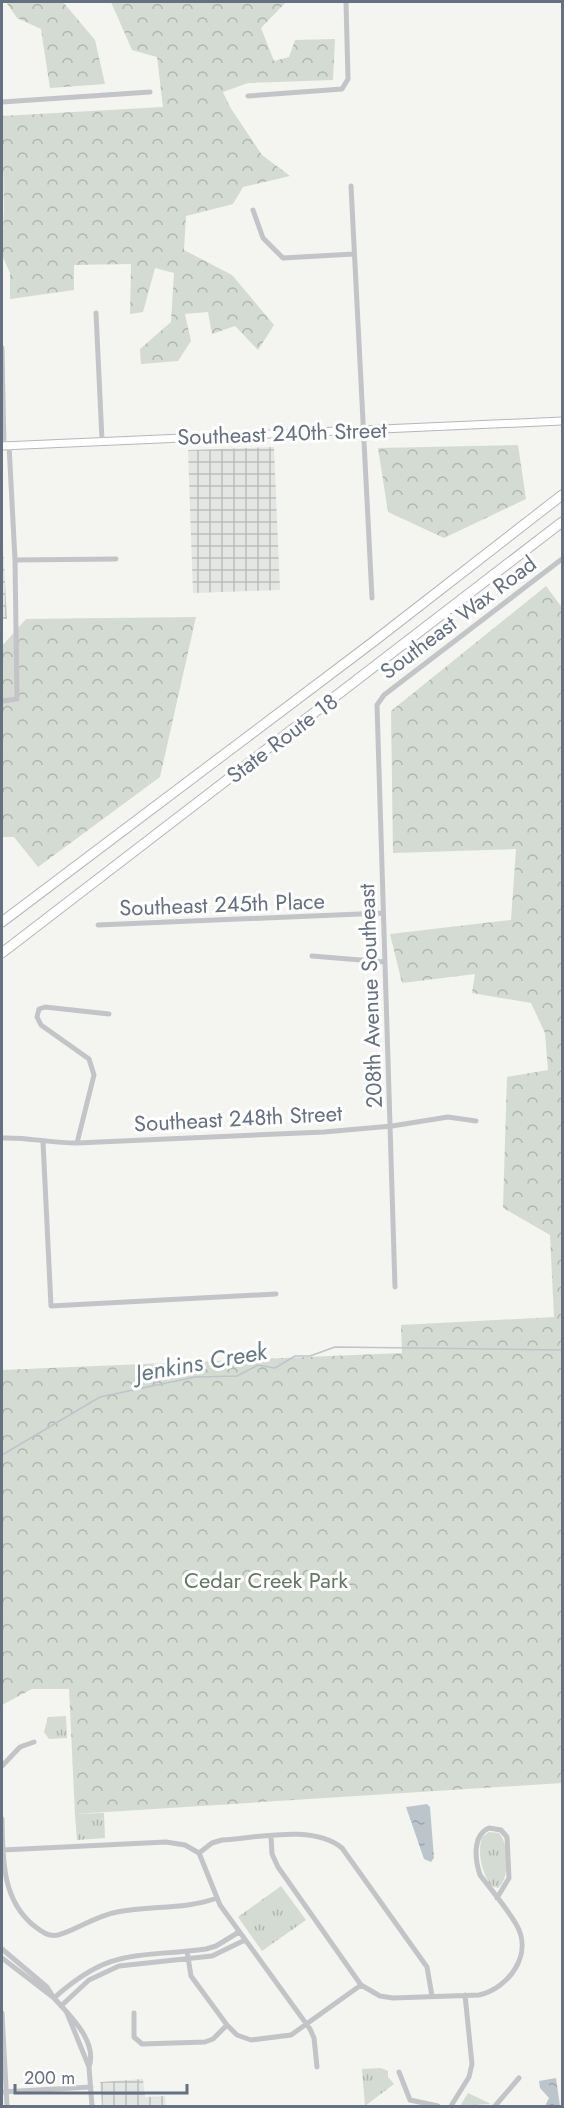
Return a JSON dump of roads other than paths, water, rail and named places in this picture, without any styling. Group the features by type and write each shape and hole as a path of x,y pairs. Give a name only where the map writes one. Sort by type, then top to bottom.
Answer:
{"highway":[{"name":"State Route 18","path":"2,922 364,649 562,495"},
{"name":"State Route 18","path":"2,953 562,522"}],"main road":[{"name":"Southeast 240th Street","path":"5,446 562,421"}],"street":[{"path":"248,96 339,91 345,87 348,79 346,2"},
{"path":"2,102 150,92"},
{"path":"351,186 372,598"},
{"path":"253,210 263,238 283,258 354,255"},
{"path":"96,313 102,440"},
{"path":"2,348 5,446 15,560 17,699 2,701"},
{"path":"15,560 116,559"},
{"name":"Southeast Wax Road","path":"377,705 384,695 562,559"},
{"name":"208th Avenue Southeast","path":"377,705 392,1126 395,1287"},
{"name":"Southeast 245th Place","path":"98,925 383,914"},
{"path":"312,956 385,962"},
{"path":"77,1143 94,1075 93,1067 88,1059 41,1025 37,1017 39,1009 45,1007 109,1014"},
{"name":"Southeast 248th Street","path":"2,1138 27,1137 43,1142 77,1143 324,1132 392,1126 448,1117 476,1121"},
{"path":"43,1142 51,1306 276,1294"},
{"path":"2,1766 20,1747 34,1742"},
{"path":"2,1819 4,1875 16,1906 43,1932 53,1935 113,1913 194,1905 217,1898"},
{"path":"271,1837 272,1854 278,1867 361,1985 381,1996 393,1998 493,1992 502,1986 519,1963 521,1937 517,1925 497,1898 478,1868 477,1839 480,1833 489,1828 501,1830 507,1837 509,1882 497,1898"},
{"path":"199,1853 217,1841 311,1834 323,1836 342,1848 427,1967 432,1996"},
{"path":"3,1850 166,1842 185,1845 199,1853 217,1898 314,2038 317,2067"},
{"path":"54,1998 78,1976 109,1961 136,1955 188,1952 216,1946 239,1932"},
{"path":"61,2006 77,1989 112,1969 131,1964 221,1954 245,1940"},
{"path":"2,1949 47,1987 67,2013 89,2067 92,2106"},
{"path":"188,1952 191,1976 227,2025 237,2035 251,2040 285,2037 307,2026 361,1985"},
{"path":"2,1958 54,1998"},
{"path":"451,2106 469,2077 472,2064 465,1995"},
{"path":"2,2013 4,2091 7,2106"},
{"path":"134,2013 134,2037 142,2044 205,2042 213,2039 227,2025"},
{"path":"399,2072 410,2100 438,2106"},
{"path":"495,2106 519,2078"},
{"path":"4,2091 91,2087"}],"water":[{"path":"427,1804 430,1807 434,1858 431,1862 424,1859 406,1807"},
{"path":"556,2078 560,2106 545,2106 549,2098 540,2088 539,2081"}],"waterway":[{"name":"Jenkins Creek","path":"2,1455 100,1397 195,1377 237,1376 258,1365 275,1368 295,1356 310,1356 335,1347 562,1350"}],"park label":[{"name":"Cedar Creek Park","path":"266,1580"}]}
